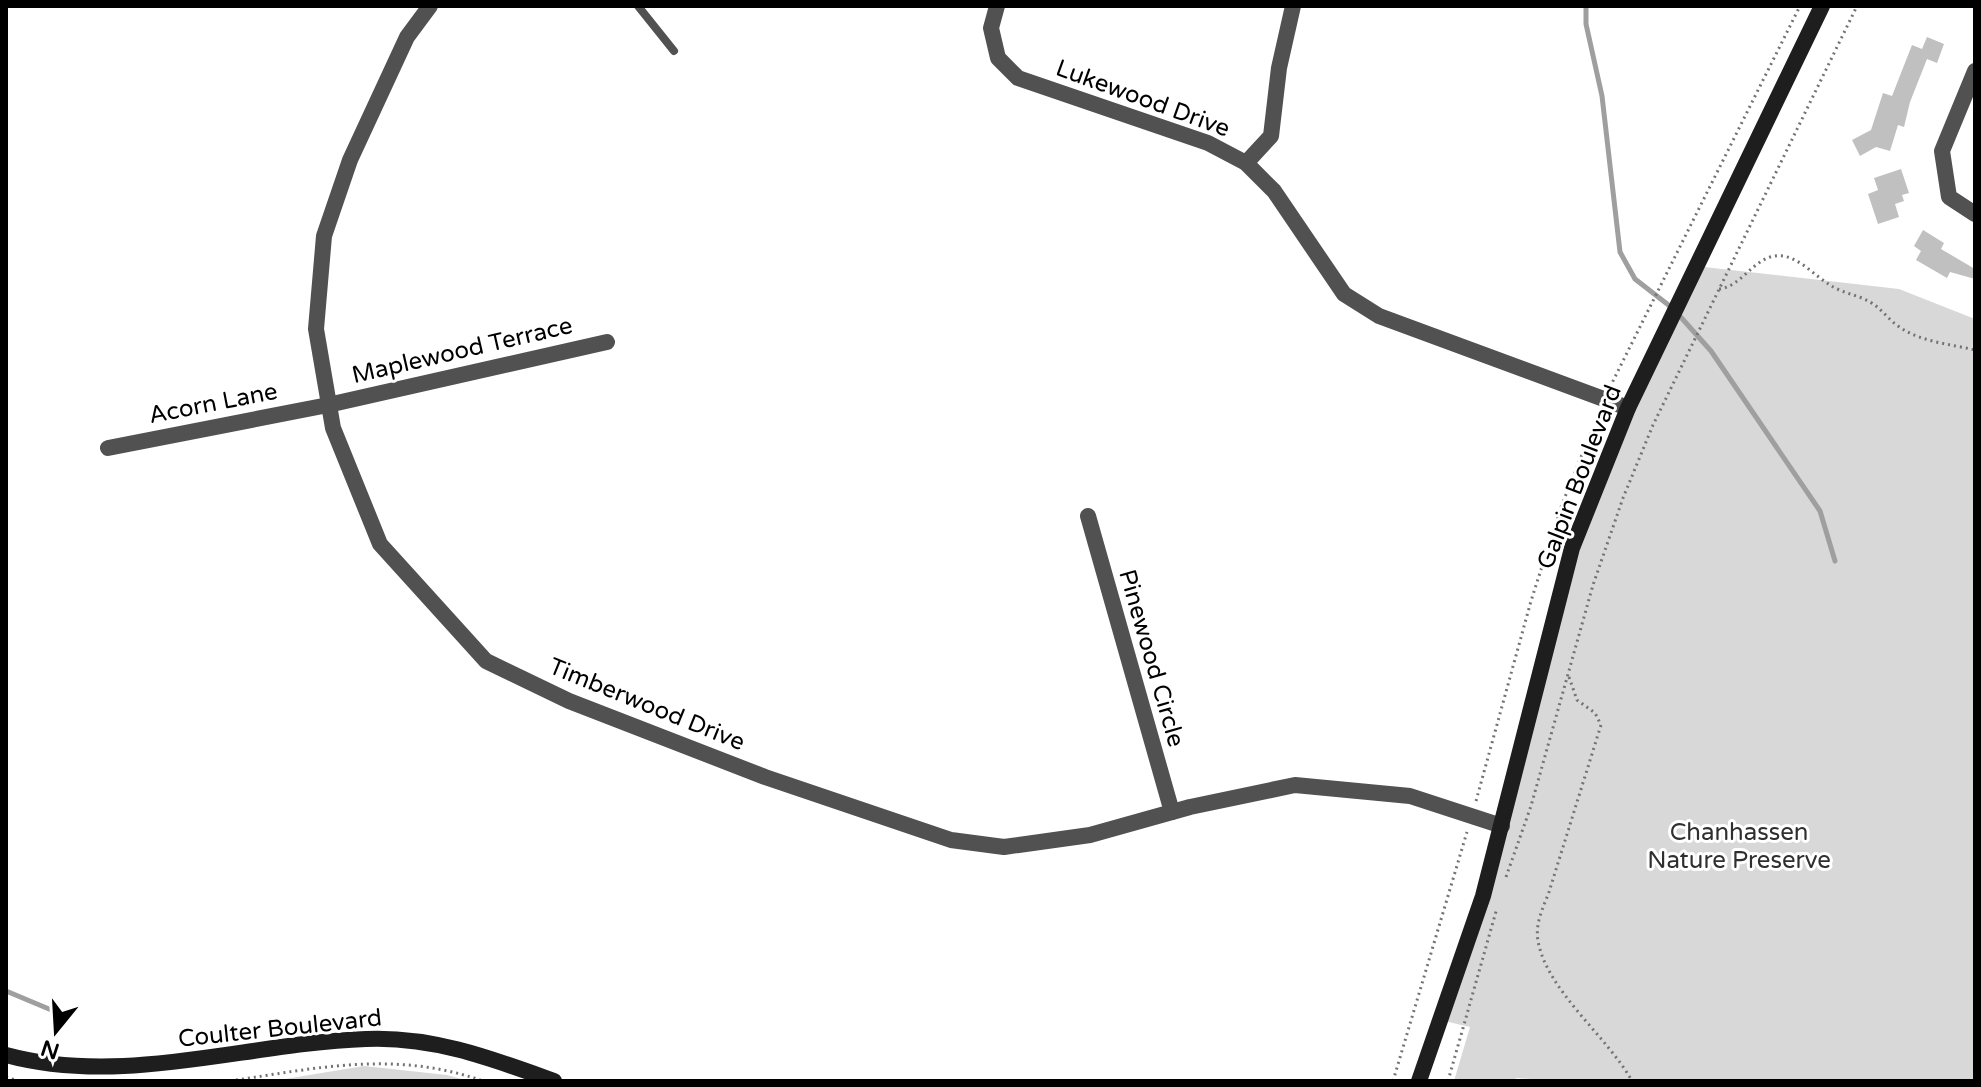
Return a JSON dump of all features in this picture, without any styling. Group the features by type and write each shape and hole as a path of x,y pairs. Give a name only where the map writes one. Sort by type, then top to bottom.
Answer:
{"street":[{"name":"Lukewood Drive","path":"997,6 991,28 998,58 1018,78 1208,143 1246,163 1274,191 1344,294 1379,316 1628,408"},
{"path":"1246,163 1271,136 1281,55 1293,6"},
{"name":"Galpin Boulevard","path":"1419,1081 1483,896 1572,548 1628,408 1822,6"},
{"name":"Timberwood Drive","path":"426,7 407,37 350,160 324,236 316,329 333,428 380,544 486,661 569,701 765,777 951,840 1004,847 1090,835 1172,812 1295,785 1410,796 1502,826"},
{"path":"1975,71 1942,151 1949,197 1975,214"},
{"name":"Maplewood Terrace","path":"328,405 607,342"},
{"name":"Acorn Lane","path":"108,448 328,405"},
{"name":"Pinewood Circle","path":"1088,516 1172,812"},
{"name":"Coulter Boulevard","path":"6,1055 70,1069 119,1071 334,1042 395,1039 455,1048 554,1081"}],"lane":[{"path":"638,6 674,51"}],"path":[{"path":"1503,885 1531,806 1593,585 1623,498 1653,425 1857,6"},
{"path":"1719,289 1735,283 1766,259 1782,256 1801,263 1833,287 1883,310 1897,326 1916,336 1975,350"},
{"path":"1568,676 1577,700 1595,713 1601,725 1539,916 1538,939 1544,960 1565,996 1616,1055 1632,1081"},
{"path":"1448,1081 1499,899"},
{"path":"230,1081 344,1064 383,1062 427,1066 483,1081"},
{"path":"6,1077 18,1081"}],"green space":[{"name":"Chanhassen Nature Preserve","path":"1695,266 1899,289 1975,319 1975,1081 1560,1081 1516,1078 1515,1081 1454,1081 1470,1027 1440,1020 1483,896 1572,548"},
{"path":"364,1066 447,1075 469,1081 273,1081"}],"building":[{"path":"1927,37 1944,44 1937,63 1927,59 1904,127 1898,125 1890,151 1876,147 1860,156 1852,140 1871,130 1883,93 1892,96 1912,45 1922,49"},
{"path":"1901,169 1909,193 1902,195 1904,201 1895,204 1899,217 1878,224 1868,194 1878,190 1874,178"},
{"path":"1923,230 1944,243 1941,249 1975,269 1975,279 1950,272 1947,278 1916,260 1921,251 1914,246"}],"waterway":[{"path":"1586,6 1586,24 1602,96 1620,252 1635,279 1671,307"},
{"path":"1678,314 1711,351 1820,511 1835,561"},
{"path":"6,991 61,1014"}]}
